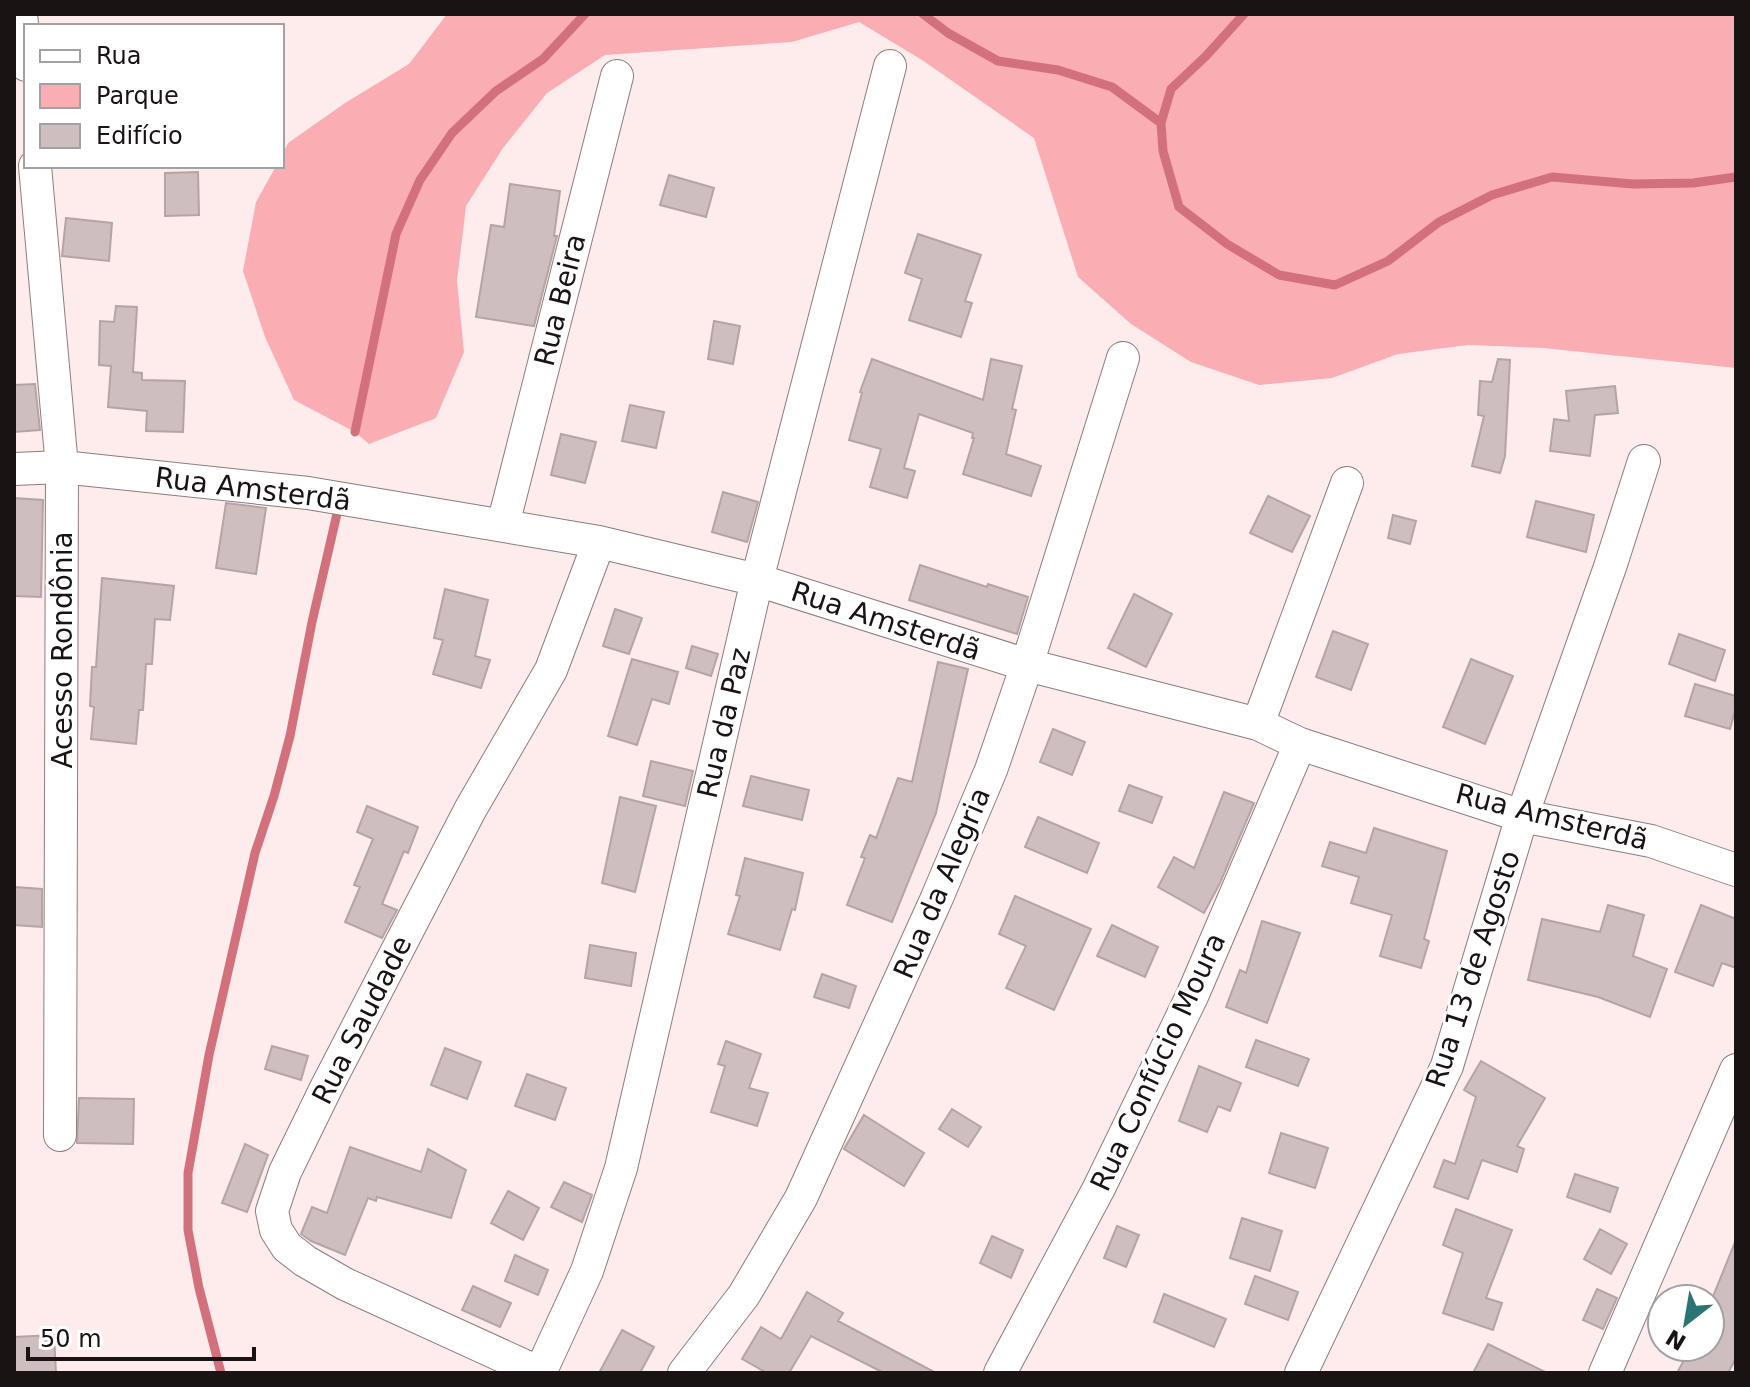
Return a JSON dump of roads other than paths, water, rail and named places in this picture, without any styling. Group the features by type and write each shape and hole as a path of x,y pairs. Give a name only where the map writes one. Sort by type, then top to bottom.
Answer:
{"street":[{"path":"21,14 24,45"},
{"name":"Rua da Paz","path":"540,1373 587,1271 621,1168 757,580 890,66"},
{"name":"Rua Beira","path":"503,525 617,76"},
{"name":"Acesso Rondônia","path":"35,168 62,467 60,1135"},
{"name":"Rua da Alegria","path":"684,1373 744,1295 801,1198 942,885 991,770 1123,358"},
{"name":"Rua 13 de Agosto","path":"1301,1373 1447,1066 1522,816 1644,461"},
{"name":"Rua Amsterdã","path":"14,469 62,467 308,493 599,542 757,580 1027,665 1258,724 1300,744 1522,816 1651,841 1736,870"},
{"path":"1258,724 1347,483"},
{"name":"Rua Saudade","path":"540,1373 345,1284 305,1261 287,1247 276,1230 272,1211 285,1172 341,1059 470,810 551,670 599,542"},
{"name":"Rua Confúcio Moura","path":"1000,1373 1099,1188 1193,994 1300,744"},
{"path":"1605,1373 1736,1070"}],"waterway":[{"path":"355,432 396,234 420,180 452,133 496,91 543,59 585,14"},
{"path":"923,14 948,33 998,61 1058,70 1112,87 1161,123"},
{"path":"1244,14 1171,89 1161,123 1163,151 1179,207 1227,244 1279,275 1335,285 1388,261 1439,222 1492,195 1552,177 1633,184 1693,183 1736,177"},
{"path":"221,1373 188,1230 188,1173 209,1055 255,853 290,736 339,505"}]}
